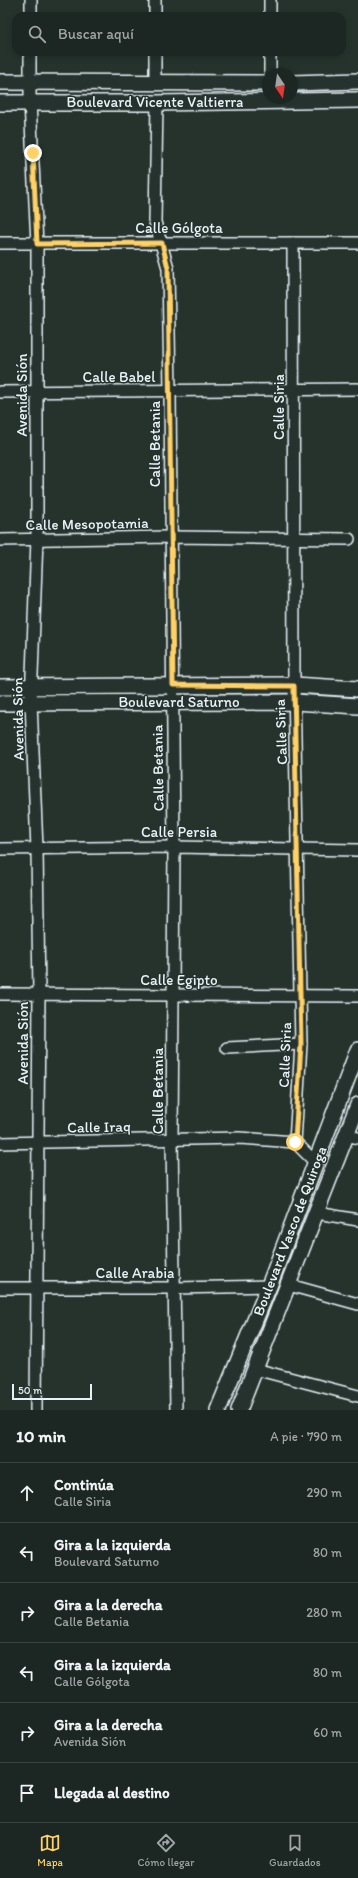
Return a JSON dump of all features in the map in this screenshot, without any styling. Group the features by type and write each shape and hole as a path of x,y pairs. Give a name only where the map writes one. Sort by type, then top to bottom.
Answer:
{"street":[{"path":"31,0 31,12"},
{"path":"155,0 155,12"},
{"path":"270,0 270,12"},
{"name":"Avenida Sión","path":"30,56 30,102 37,244 37,539 31,702 37,849 39,994 36,1410"},
{"path":"155,56 155,83"},
{"path":"270,56 270,68"},
{"path":"298,83 358,81"},
{"name":"Boulevard Vicente Valtierra","path":"0,82 262,83"},
{"name":"Boulevard Vicente Valtierra","path":"0,103 157,103 358,100"},
{"name":"Calle Betania","path":"157,103 155,222 168,268 170,392 174,847 172,1140 176,1410"},
{"name":"Calle Gólgota","path":"0,243 358,243"},
{"name":"Calle Siria","path":"293,243 294,686 299,848 301,995 301,1044 295,1142"},
{"name":"Calle Babel","path":"0,392 170,392 358,389"},
{"name":"Calle Mesopotamia","path":"0,540 171,537 349,539"},
{"name":"Boulevard Saturno","path":"0,687 173,685 294,686 358,689"},
{"name":"Boulevard Saturno","path":"0,703 173,701 295,702 358,706"},
{"name":"Calle Persia","path":"0,848 37,849 174,847 358,850"},
{"name":"Calle Egipto","path":"0,994 358,996"},
{"path":"227,1048 301,1044"},
{"name":"Boulevard Vasco de Quiroga","path":"218,1410 270,1286 358,1050"},
{"name":"Boulevard Vasco de Quiroga","path":"239,1410 316,1213 352,1137 358,1105"},
{"name":"Calle Iraq","path":"0,1143 239,1138 295,1142"},
{"path":"295,1142 316,1163"},
{"path":"316,1213 358,1220"},
{"path":"289,1285 358,1304"},
{"name":"Calle Arabia","path":"0,1288 175,1288 270,1286"},
{"path":"256,1368 358,1396"}],"route":[{"path":"33,153 37,244 162,243 168,268 173,685 294,686 299,848 301,1044 295,1142"}]}
